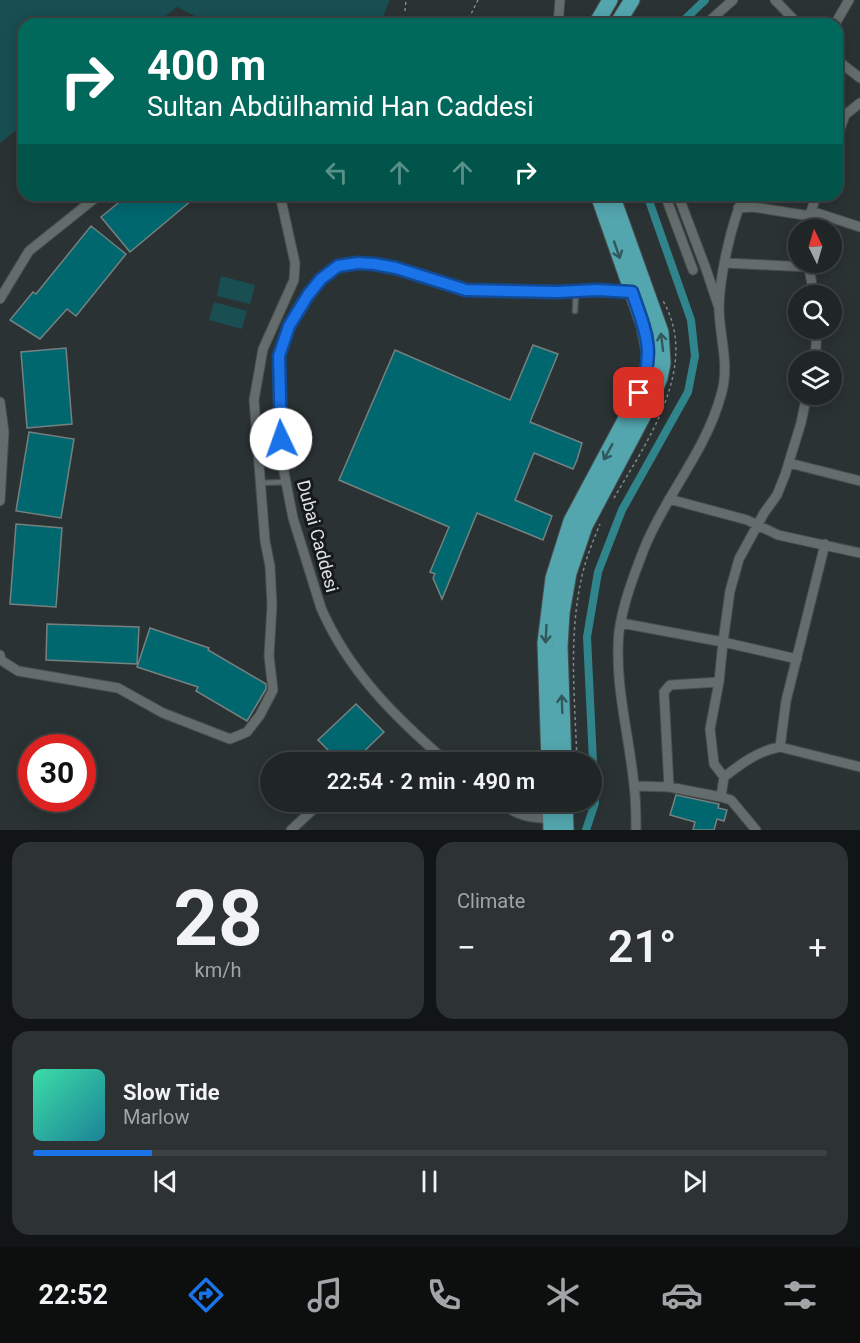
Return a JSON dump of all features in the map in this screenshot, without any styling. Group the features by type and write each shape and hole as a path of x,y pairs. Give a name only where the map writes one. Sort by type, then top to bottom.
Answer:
{"main road":[{"path":"600,18 610,0"},
{"path":"621,18 632,0"},
{"path":"549,752 545,650 550,593 561,548 571,521 634,403 649,362 647,339 600,201"},
{"path":"564,752 560,647 562,613 569,573 578,543 593,508 656,393 663,363 661,332 614,201"}],"street":[{"path":"558,18 560,0"},
{"path":"713,18 733,0"},
{"path":"775,0 792,18"},
{"path":"838,18 849,0"},
{"path":"843,65 860,78"},
{"path":"843,120 845,115 860,103"},
{"path":"0,300 29,251 92,201"},
{"path":"0,656 1,660 18,671 118,688 163,713 230,739 248,732 260,715 273,690 269,656 272,605 254,400 261,359 270,329 294,280 295,263 281,201"},
{"path":"667,201 693,270"},
{"path":"636,830 634,786 618,668 621,623 627,597 645,547 711,424 722,394 726,365 719,310 680,201"},
{"path":"719,310 721,279 741,201"},
{"path":"810,219 814,201"},
{"path":"738,208 753,207 811,213 860,227"},
{"name":"Dubai Caddesi","path":"435,752 376,696 354,664 327,622 304,559 286,482 280,417 279,356 289,326 321,279 338,266 358,263 396,268 466,290 632,292"},
{"path":"725,263 788,265"},
{"path":"0,402 4,432 0,501"},
{"path":"724,777 714,764 711,729 730,591 739,559 764,513 777,495 789,464 804,405"},
{"path":"789,464 860,481"},
{"path":"669,499 747,520 778,535 860,553"},
{"path":"780,747 786,700 825,544"},
{"path":"621,623 723,642 797,659"},
{"path":"669,787 664,692 666,687 719,682"},
{"path":"721,797 724,777 766,749 780,747 860,767"},
{"path":"634,786 669,787 721,797 731,801 756,830"},
{"path":"291,830 310,812"},
{"path":"516,812 529,818 558,813"}],"lane":[{"path":"575,311 576,291"},
{"path":"258,462 283,461"},
{"path":"260,483 286,482"}],"path":[{"path":"405,11 406,0"},
{"path":"469,18 478,0"}],"shaded area":[{"path":"0,0 390,0 382,18 199,18 177,7 163,18 18,18 18,129 0,143"},
{"path":"221,276 255,285 250,304 217,296"},
{"path":"214,302 247,311 242,329 209,320"}],"building":[{"path":"121,201 191,201 130,252 101,217"},
{"path":"91,226 126,254 76,316 67,309 40,339 10,320 33,292 36,294"},
{"path":"533,345 558,354 530,422 582,443 577,460 573,469 534,453 515,500 552,516 543,540 477,513 442,599 433,578 435,574 430,572 449,527 339,480 395,350 510,400"},
{"path":"66,348 72,424 27,428 21,352"},
{"path":"29,432 74,439 61,518 16,511"},
{"path":"16,524 62,528 56,607 10,604"},
{"path":"47,624 139,627 137,664 46,660"},
{"path":"150,628 209,648 208,650 266,684 266,689 247,721 196,691 198,687 137,667"},
{"path":"356,704 384,732 363,752 330,752 318,740"},
{"path":"676,795 719,804 718,808 727,810 724,821 717,819 714,830 693,830 695,822 670,815"}],"waterway":[{"path":"686,18 705,0"},
{"path":"586,830 595,803 587,637 598,572 622,510 688,392 695,356 691,320 649,201"}],"route":[{"path":"281,439 279,356 289,326 321,279 338,266 358,263 396,268 466,290 632,292 644,326 649,351 647,372 639,393"}]}
